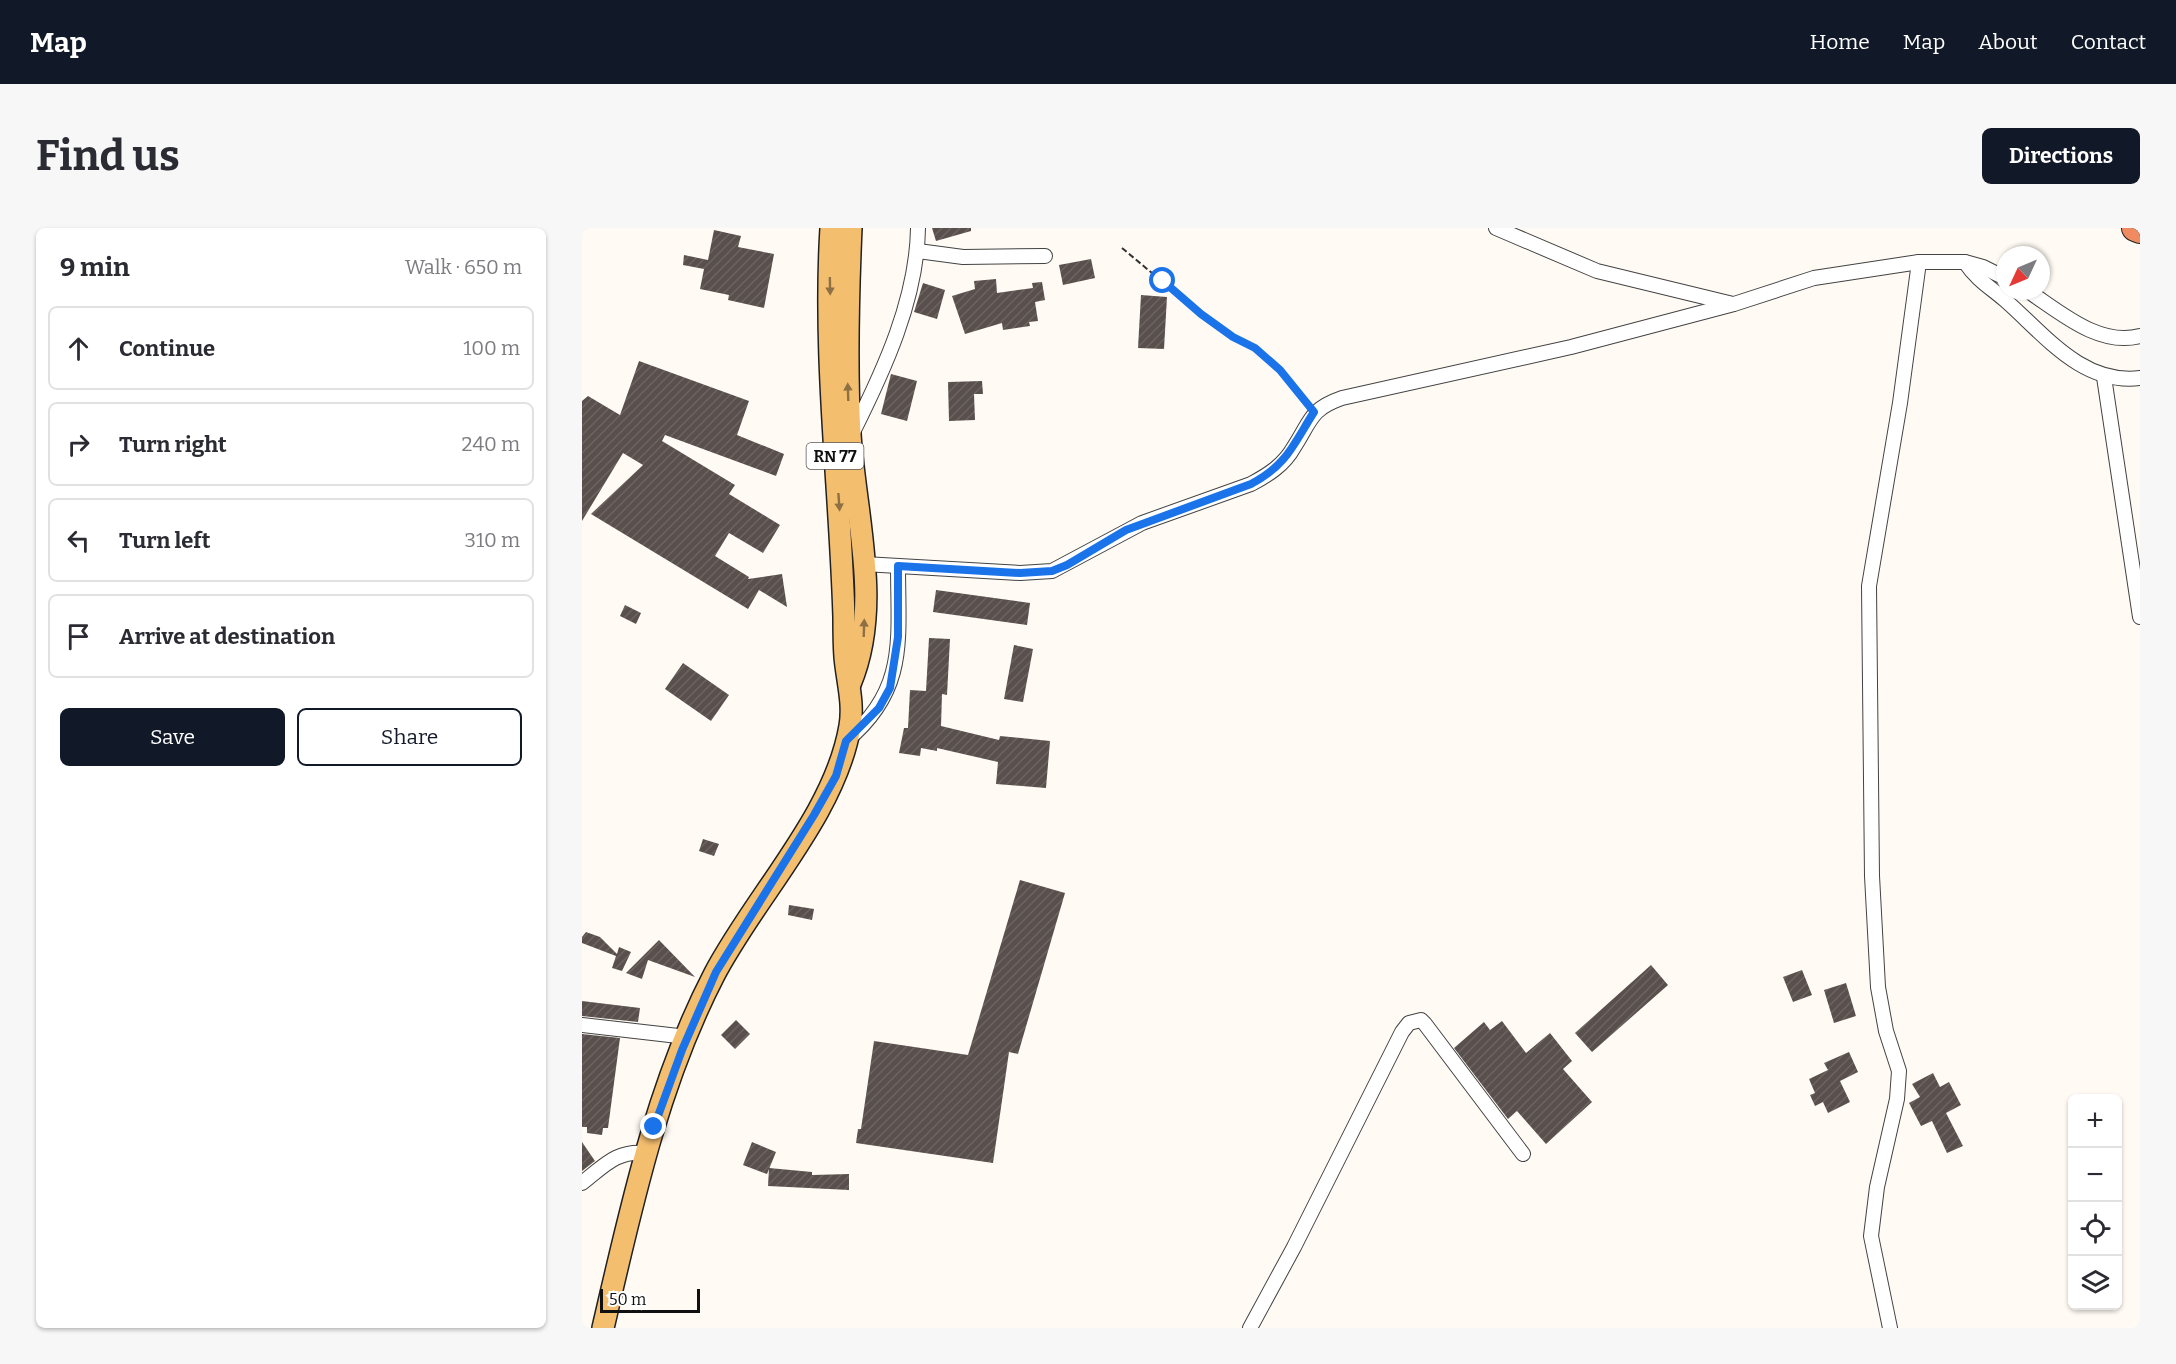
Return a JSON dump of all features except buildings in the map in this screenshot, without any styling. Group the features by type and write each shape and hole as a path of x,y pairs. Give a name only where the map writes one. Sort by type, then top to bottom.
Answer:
{"highway":[{"path":"2135,228 2140,230"}],"main road":[{"name":"RN 77","path":"603,1328 646,1153 687,1037 716,972 830,786 846,741 851,714 845,656 831,374 831,228"},
{"path":"849,684 860,659 863,638 864,564 850,437 848,371 851,228"}],"street":[{"path":"850,437 880,376 899,323 918,251 918,228"},
{"path":"1496,228 1597,271 1734,304"},
{"path":"918,251 963,257 1045,256"},
{"path":"1890,1328 1871,1236 1877,1187 1898,1099 1899,1071 1886,1031 1878,987 1872,876 1869,586 1900,403 1919,262"},
{"path":"864,564 1020,573 1052,571 1067,565 1126,530 1251,484 1268,475 1294,447 1314,412 1327,403 1342,398 1571,347 1734,304 1814,278 1919,262 1965,262 1996,274"},
{"path":"1965,262 1975,277 2003,298 2058,350 2085,369 2104,377 2140,378"},
{"path":"2042,300 2083,327 2106,337 2131,339 2140,336"},
{"path":"2104,377 2140,617"},
{"path":"846,741 879,708 890,688 898,637 898,566"},
{"path":"1250,1328 1294,1247 1402,1032 1409,1023 1421,1020 1425,1024 1523,1154"},
{"path":"582,1025 687,1037"},
{"path":"582,1183 626,1152 646,1153"}],"path":[{"path":"1122,248 1201,314 1233,337 1255,348 1280,370 1314,412"}],"route":[{"path":"654,1127 682,1050 716,972 836,776 846,741 867,723 890,688 898,637 898,566 1036,574 1052,571 1067,565 1126,530 1251,484 1268,475 1283,463 1294,447 1314,412 1280,370 1255,348 1233,337 1201,314 1163,281"}]}
